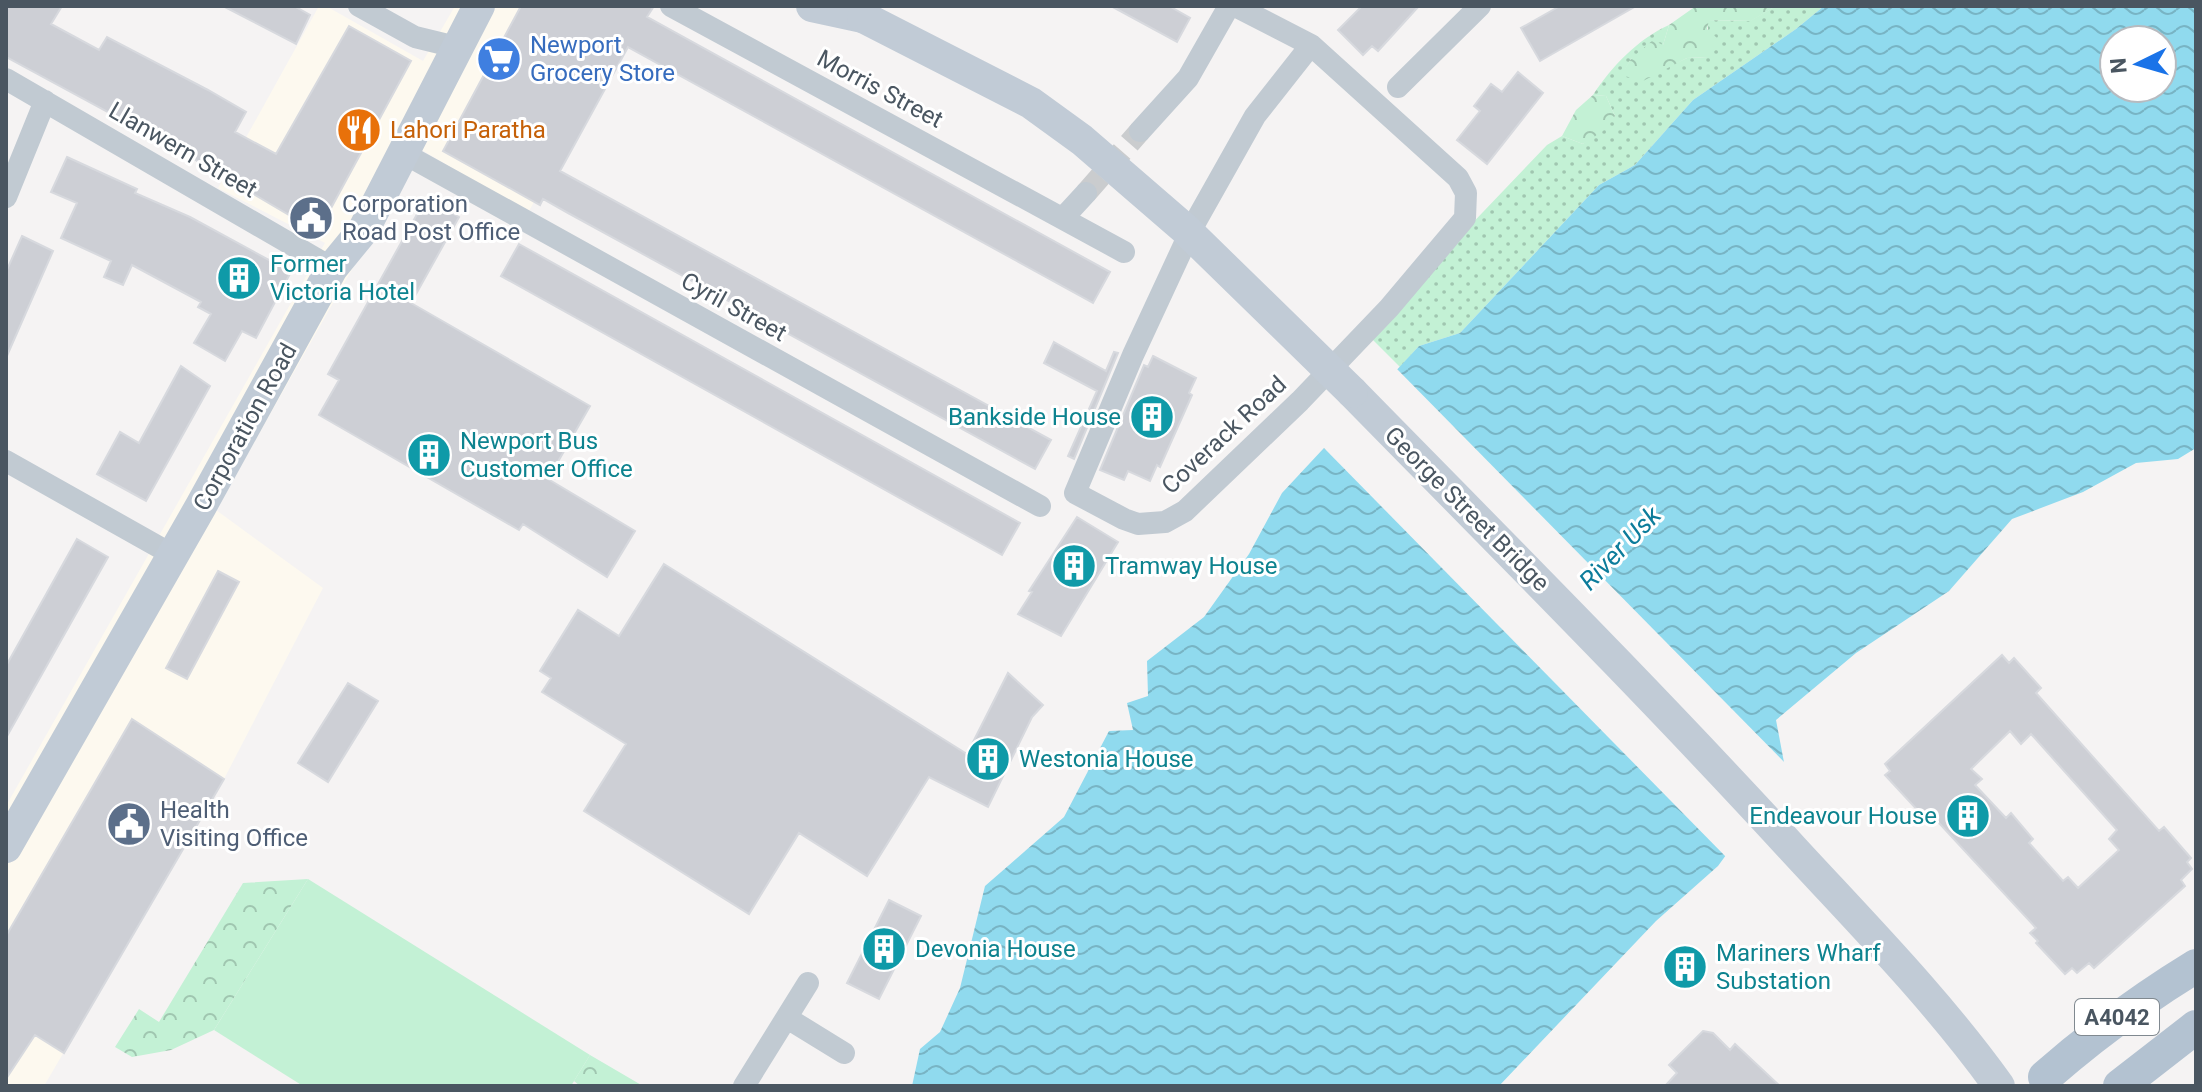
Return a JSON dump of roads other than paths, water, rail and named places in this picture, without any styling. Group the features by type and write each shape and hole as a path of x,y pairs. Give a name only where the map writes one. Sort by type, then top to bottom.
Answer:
{"main road":[{"name":"Corporation Road","path":"6,847 332,268 364,229 479,6"},
{"name":"George Street Bridge","path":"812,6 856,11 1031,103 1082,140 1185,229 1246,286 1604,649 1762,815 1923,989 1999,1086"},
{"name":"A4042","path":"2045,1077 2092,1036 2144,998 2196,966"},
{"name":"A4042","path":"2120,1086 2196,1027"}],"street":[{"path":"359,6 415,37 456,47"},
{"name":"Morris Street","path":"671,6 1124,252"},
{"path":"1140,131 1193,70 1229,6"},
{"name":"Coverack Road","path":"1235,6 1311,45 1458,178 1466,193 1465,218 1389,308 1310,390 1185,511 1158,524 1131,522 1075,493 1133,355 1192,228 1255,116 1311,45"},
{"path":"1398,87 1480,6"},
{"name":"Llanwern Street","path":"6,79 332,268"},
{"path":"6,197 45,101"},
{"name":"Cyril Street","path":"403,153 1040,506"},
{"path":"1063,218 1086,193"},
{"path":"6,461 173,555"},
{"path":"744,1086 808,983"},
{"path":"787,1018 844,1053"}],"water":[{"name":"River Usk","path":"1824,6 2196,6 2196,448 2178,459 2136,463 2083,492 2012,519 1949,591 1856,653 1776,720 1786,773 1718,866 1656,921 1499,1086 912,1086 920,1049 940,1032 960,988 985,886 1064,817 1109,731 1133,730 1127,703 1148,696 1147,661 1204,617 1249,554 1282,493 1419,346 1460,333 1599,185 1635,165 1693,100"}],"tunnel":[{"path":"1086,193 1140,131"}],"place":[{"name":"Newport Grocery Store","path":"499,59"},
{"name":"Lahori Paratha","path":"359,130"},
{"name":"Corporation Road Post Office","path":"311,218"},
{"name":"Former Victoria Hotel","path":"239,278"},
{"name":"Bankside House","path":"1152,417"},
{"name":"Newport Bus Customer Office","path":"429,455"},
{"name":"Tramway House","path":"1074,566"},
{"name":"Westonia House","path":"988,759"},
{"name":"Endeavour House","path":"1968,816"},
{"name":"Health Visiting Office","path":"129,824"},
{"name":"Devonia House","path":"884,949"},
{"name":"Mariners Wharf Substation","path":"1685,967"}]}
